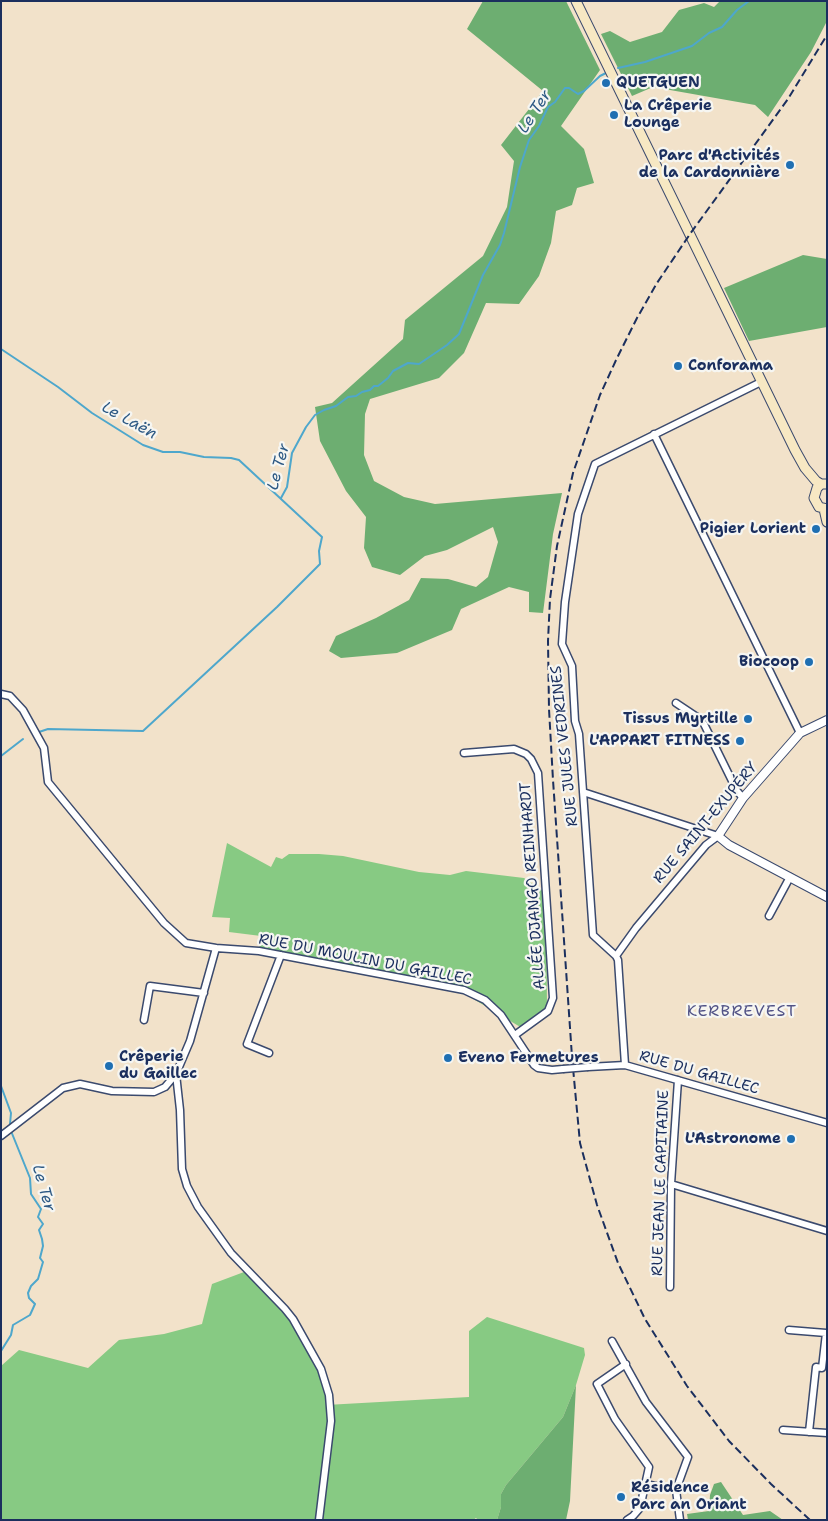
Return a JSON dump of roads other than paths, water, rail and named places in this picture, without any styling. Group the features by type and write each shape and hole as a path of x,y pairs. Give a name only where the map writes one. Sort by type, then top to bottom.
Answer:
{"main road":[{"path":"576,1 761,382 805,468 816,503 826,509 827,522"},
{"path":"805,468 816,481 824,484"},
{"path":"814,493 817,488 824,484"}],"street":[{"path":"761,382 654,434 800,733"},
{"name":"RUE JULES VEDRINES","path":"616,956 593,935 579,734 575,721 572,666 562,644 565,602 577,523 592,468 595,464 654,434"},
{"name":"RUE DU MOULIN DU GAILLEC","path":"1,694 10,696 23,710 44,748 48,782 164,923 186,943 216,948 259,951 464,990 479,996 490,1004 516,1035 534,1065 538,1068 562,1069"},
{"path":"676,704 697,717 704,724 737,792 743,798"},
{"name":"RUE SAINT-EXUPÉRY","path":"616,956 693,860 710,841 718,836 743,798 800,733 827,720"},
{"name":"ALLÉE DJANGO REINHARDT","path":"464,753 514,749 526,754 531,759 538,773 554,998 548,1011 516,1035"},
{"path":"583,792 718,836 729,845 827,897"},
{"path":"769,916 790,877"},
{"path":"1,1136 63,1088 80,1084 112,1090 154,1092 165,1087 176,1074 190,1040 216,948"},
{"path":"269,1053 247,1044 281,955"},
{"path":"616,956 618,960 624,1065"},
{"path":"144,1020 150,986 204,993"},
{"name":"RUE DU GAILLEC","path":"562,1069 624,1065 827,1123"},
{"path":"176,1074 180,1110 182,1169 187,1186 198,1207 231,1253 293,1319 321,1370 327,1386 331,1421 319,1520"},
{"name":"RUE JEAN LE CAPITAINE","path":"670,1287 671,1184 678,1080"},
{"path":"671,1184 827,1231"},
{"path":"789,1330 826,1333 822,1368 816,1367 809,1432"},
{"path":"612,1341 646,1402 688,1457 676,1490 680,1520"},
{"path":"627,1366 597,1384 615,1418 650,1468 640,1508 634,1516 627,1520"},
{"path":"783,1430 827,1433"},
{"path":"645,1484 676,1490"}],"waterway":[{"name":"Le Ter","path":"618,68 645,62 692,46 709,33 722,27 737,10 749,1"},
{"name":"Le Ter","path":"281,498 287,487 292,453 315,415 336,406 348,397 356,396 370,390 374,386 378,386 393,371 408,363 419,364 447,345 459,334 483,275 500,245 529,140 539,126 548,107 555,102 565,88 569,88 578,94 606,73"},
{"name":"Le Ter","path":"1,349 58,387 92,413 143,445 163,452 180,452 204,457 239,460 322,537 319,551 320,564 277,607 143,731 48,729 39,732"},
{"name":"Le Ter","path":"1,756 23,739"},
{"name":"Le Ter","path":"1,1086 11,1113 10,1124"},
{"name":"Le Ter","path":"1,1351 11,1335 13,1325 30,1315 35,1304 29,1298 28,1293 31,1286 38,1279 43,1262 40,1258 43,1246 39,1230 43,1224 38,1217 41,1209 31,1194 30,1178 11,1131"}],"railway":[{"path":"810,1520 729,1441 687,1386 645,1319 618,1263 597,1205 580,1143 572,1057 553,780 548,641 550,599 557,546 573,473 600,395 617,358 657,283 690,234 788,99 827,35"}],"place":[{"name":"QUETGUEN","path":"606,83"},
{"name":"La Crêperie Lounge","path":"614,115"},
{"name":"Parc d'Activités de la Cardonnière","path":"790,165"},
{"name":"Conforama","path":"678,366"},
{"name":"Pigier Lorient","path":"816,529"},
{"name":"Biocoop","path":"809,662"},
{"name":"Tissus Myrtille","path":"748,719"},
{"name":"L'APPART FITNESS","path":"740,741"},
{"name":"Eveno Fermetures","path":"448,1058"},
{"name":"Crêperie du Gaillec","path":"109,1066"},
{"name":"L'Astronome","path":"791,1139"},
{"name":"Résidence Parc an Oriant","path":"621,1497"}],"district":[{"name":"KERBREVEST","path":"742,1012"}],"water label":[{"name":"Le Laën","path":"129,421"}]}
